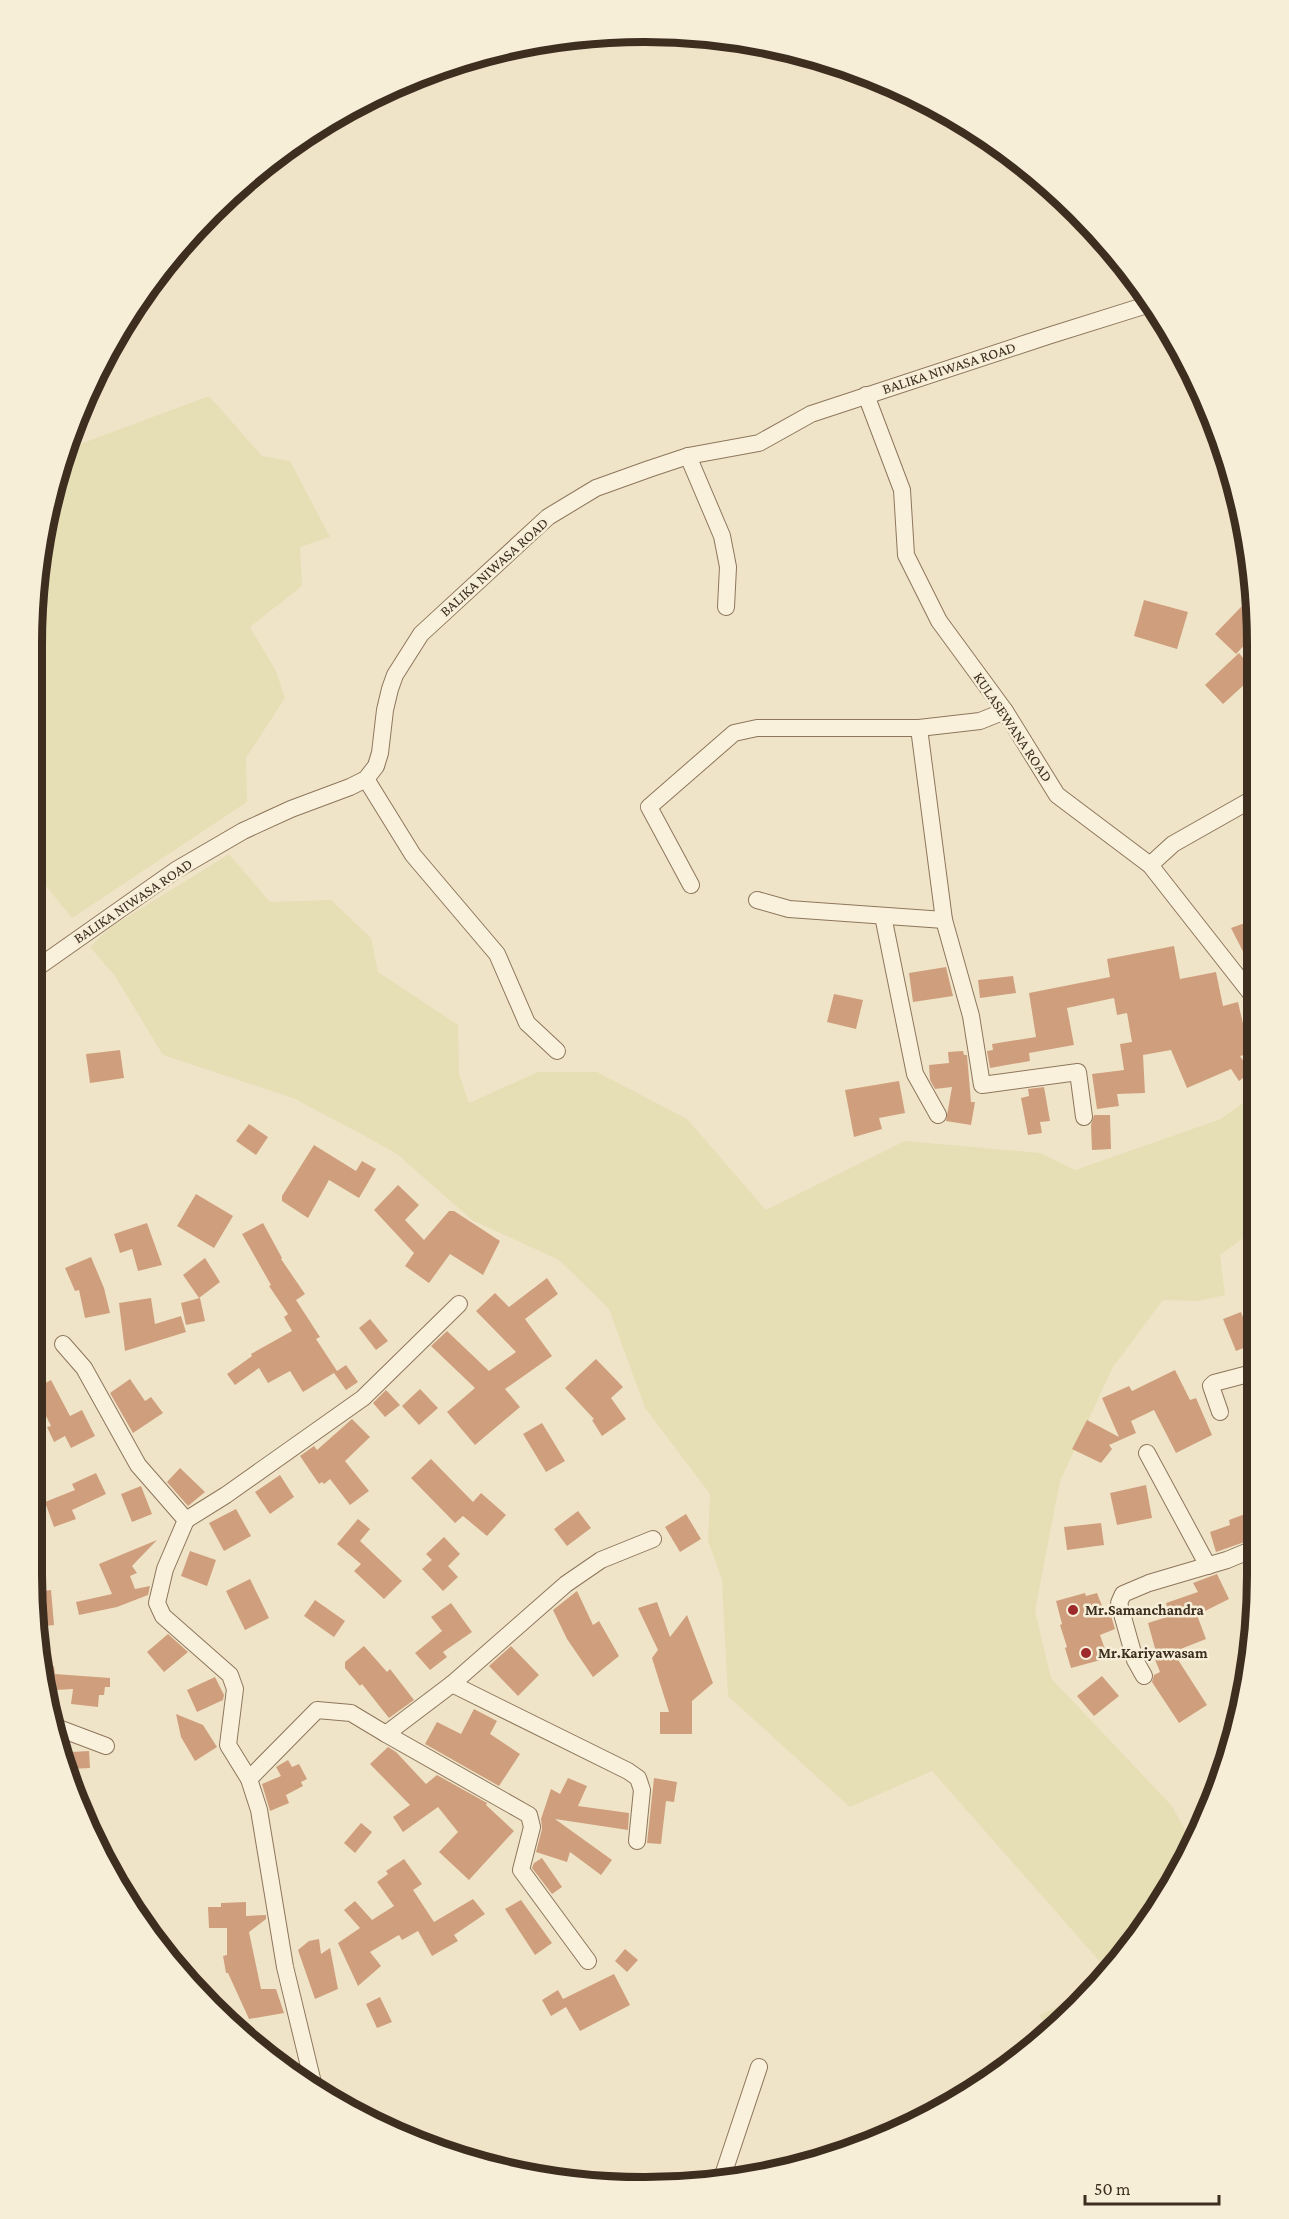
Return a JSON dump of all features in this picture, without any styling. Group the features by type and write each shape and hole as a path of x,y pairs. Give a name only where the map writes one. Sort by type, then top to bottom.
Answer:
{"street":[{"name":"BALIKA NIWASA ROAD","path":"42,964 176,870 243,831 366,779 376,766 380,753 385,710 395,675 422,634 548,517 596,488 688,456 759,443 811,414 1142,306"},
{"name":"KULASEWANA ROAD","path":"866,395 902,490 906,555 939,621 1005,711 1057,795 1150,865 1247,989"},
{"path":"688,456 722,536 728,567 726,607"},
{"path":"691,885 649,807 734,733 757,728 919,728 980,721 1005,711"},
{"path":"919,728 944,920 971,1016 981,1085 1078,1072 1084,1117"},
{"path":"366,779 413,855 497,954 527,1023 557,1051"},
{"path":"1150,865 1173,844 1247,802"},
{"path":"757,900 789,909 944,920"},
{"path":"883,916 915,1074 938,1115"},
{"path":"311,2076 285,1967 259,1810 249,1779 228,1745 235,1689 230,1675 163,1616 157,1603 165,1569 186,1520 226,1495 363,1398 459,1304"},
{"path":"63,1344 84,1368 138,1465 186,1520"},
{"path":"1220,1412 1211,1386 1214,1383 1247,1374"},
{"path":"1148,1454 1208,1566"},
{"path":"386,1734 452,1684 566,1584 601,1560 653,1539"},
{"path":"1144,1676 1135,1660 1119,1603 1123,1594 1149,1583 1227,1560 1247,1552"},
{"path":"452,1684 638,1778 642,1790 637,1841"},
{"path":"249,1779 317,1710 351,1713 530,1815 532,1827 522,1870 588,1960"},
{"path":"63,1729 106,1746"},
{"path":"724,2172 759,2067"}],"shaded area":[{"path":"209,396 262,456 290,461 330,537 300,547 302,586 250,627 276,671 285,698 246,758 247,802 72,918 42,881 42,644 47,566 63,489 76,446"},
{"path":"229,854 270,902 331,900 371,938 378,972 458,1025 459,1074 469,1103 538,1072 597,1072 687,1119 766,1210 905,1141 1040,1153 1075,1170 1221,1119 1247,1100 1247,1236 1220,1255 1225,1295 1198,1301 1163,1300 1113,1367 1060,1481 1035,1611 1051,1678 1172,1806 1188,1835 1145,1909 1103,1965 932,1771 850,1807 728,1696 722,1579 708,1541 710,1494 645,1408 609,1309 559,1260 472,1220 397,1154 293,1098 163,1055 115,976 90,947 111,927"},
{"path":"1070,2002 1045,2024 1039,2015"}],"building":[{"path":"1144,600 1188,612 1177,649 1134,636"},
{"path":"1242,606 1246,610 1247,642 1236,654 1215,634"},
{"path":"1239,653 1247,663 1247,682 1223,704 1205,685"},
{"path":"1247,922 1247,959 1231,928"},
{"path":"1174,946 1180,979 1216,972 1223,1006 1238,1002 1247,1037 1247,1054 1240,1056 1247,1066 1247,1075 1239,1081 1231,1069 1187,1088 1171,1050 1143,1055 1145,1093 1117,1094 1119,1106 1097,1109 1092,1074 1124,1070 1120,1044 1132,1042 1127,1013 1117,1015 1114,998 1067,1008 1074,1045 1029,1053 1030,1061 990,1068 987,1051 993,1050 992,1044 1036,1037 1029,993 1110,977 1107,959"},
{"path":"946,967 953,996 913,1002 909,973"},
{"path":"1013,976 1016,993 980,998 978,980"},
{"path":"834,994 863,1000 856,1029 827,1022"},
{"path":"120,1050 124,1078 90,1083 86,1054"},
{"path":"963,1051 964,1055 967,1055 971,1102 975,1102 971,1125 946,1121 952,1087 935,1089 930,1080 929,1065 949,1063 948,1052"},
{"path":"899,1081 905,1113 879,1118 882,1129 854,1137 845,1090"},
{"path":"1044,1087 1050,1121 1040,1122 1042,1133 1028,1135 1021,1098 1029,1096 1028,1089"},
{"path":"1094,1115 1110,1115 1111,1149 1092,1150 1091,1125"},
{"path":"249,1124 268,1137 256,1155 236,1141"},
{"path":"314,1145 356,1171 362,1161 376,1169 359,1198 329,1180 308,1218 282,1201 282,1196"},
{"path":"398,1185 419,1205 405,1220 424,1240 449,1211 454,1211 500,1241 483,1275 450,1254 429,1283 405,1266 414,1253 374,1210"},
{"path":"196,1194 233,1216 214,1248 177,1226"},
{"path":"147,1223 162,1265 138,1271 132,1249 120,1253 114,1234"},
{"path":"263,1223 281,1259 305,1294 296,1300 320,1337 316,1339 337,1371 346,1365 358,1382 346,1390 334,1373 303,1392 290,1371 268,1383 259,1368 235,1385 227,1374 252,1356 251,1354 292,1331 284,1317 288,1314 269,1286 271,1285 242,1234"},
{"path":"91,1257 104,1288 110,1313 85,1318 79,1290 75,1291 65,1268"},
{"path":"205,1258 220,1282 199,1298 183,1275"},
{"path":"547,1278 558,1294 525,1319 552,1356 505,1389 520,1407 475,1445 447,1412 475,1388 431,1346 447,1331 489,1371 516,1352 476,1311 495,1293 509,1307"},
{"path":"151,1298 155,1324 181,1316 186,1332 125,1351 119,1303"},
{"path":"200,1298 205,1321 186,1325 181,1303"},
{"path":"1241,1312 1244,1320 1247,1319 1247,1347 1236,1351 1223,1319"},
{"path":"370,1319 388,1341 376,1350 359,1328"},
{"path":"596,1359 623,1387 611,1398 626,1419 602,1436 592,1420 594,1419 565,1388"},
{"path":"1175,1370 1190,1400 1196,1398 1212,1435 1176,1453 1154,1410 1131,1421 1136,1433 1109,1445 1112,1449 1101,1463 1072,1449 1087,1420 1119,1437 1102,1398 1129,1386 1132,1391"},
{"path":"130,1379 145,1401 151,1397 163,1413 133,1433 110,1393"},
{"path":"51,1380 70,1416 82,1410 95,1436 71,1448 65,1436 54,1442 47,1427 51,1426 42,1408 42,1385"},
{"path":"420,1389 438,1408 419,1425 402,1406"},
{"path":"386,1390 400,1405 385,1417 373,1403"},
{"path":"352,1419 370,1437 345,1461 369,1491 350,1505 330,1479 324,1484 322,1482 319,1484 300,1456 314,1446 317,1450"},
{"path":"542,1423 565,1461 546,1472 523,1434"},
{"path":"431,1459 473,1502 481,1493 506,1515 487,1536 463,1516 455,1523 411,1478"},
{"path":"180,1468 205,1492 188,1506 167,1482"},
{"path":"96,1473 106,1494 72,1510 76,1519 54,1527 45,1502 75,1490 72,1484"},
{"path":"280,1475 294,1497 270,1514 255,1492"},
{"path":"1146,1485 1152,1518 1117,1525 1110,1493"},
{"path":"141,1486 152,1514 132,1522 121,1494"},
{"path":"236,1509 251,1536 224,1551 209,1523"},
{"path":"578,1511 591,1528 567,1546 554,1529"},
{"path":"1247,1513 1247,1541 1216,1552 1210,1532 1230,1525 1229,1520"},
{"path":"686,1514 701,1539 680,1552 665,1527"},
{"path":"358,1519 370,1529 360,1541 402,1581 384,1599 354,1571 361,1564 337,1544"},
{"path":"1101,1523 1104,1545 1067,1550 1064,1527"},
{"path":"444,1537 460,1554 448,1566 458,1577 443,1591 422,1569 432,1560 426,1554"},
{"path":"157,1540 132,1566 137,1573 130,1576 135,1589 150,1586 148,1595 117,1607 79,1615 76,1602 112,1594 99,1564"},
{"path":"190,1551 216,1560 207,1586 181,1576"},
{"path":"1217,1574 1229,1599 1197,1615 1206,1639 1173,1652 1207,1705 1179,1723 1152,1682 1154,1675 1160,1672 1152,1652 1156,1652 1148,1623 1170,1616 1166,1603 1198,1592 1193,1583"},
{"path":"250,1579 269,1618 245,1630 226,1591"},
{"path":"51,1590 54,1625 44,1626 42,1591"},
{"path":"577,1591 593,1625 599,1621 619,1656 593,1677 567,1639 553,1610"},
{"path":"1085,1593 1086,1596 1097,1593 1104,1611 1109,1609 1115,1629 1100,1635 1108,1658 1071,1668 1056,1601"},
{"path":"315,1600 345,1621 334,1637 304,1616"},
{"path":"657,1602 670,1637 687,1615 713,1683 692,1701 692,1734 660,1734 660,1712 669,1712 652,1658 658,1650 638,1608"},
{"path":"451,1603 472,1632 443,1652 447,1657 430,1670 415,1653 442,1631 431,1617"},
{"path":"168,1634 188,1652 164,1672 147,1652"},
{"path":"364,1646 387,1672 390,1669 414,1700 389,1718 362,1684 360,1686 345,1668 345,1662"},
{"path":"511,1646 539,1675 518,1696 489,1666"},
{"path":"49,1666 54,1666 55,1674 110,1678 110,1687 105,1687 104,1695 99,1695 98,1707 71,1704 73,1689 56,1690 57,1704"},
{"path":"1102,1676 1119,1696 1094,1716 1077,1696"},
{"path":"215,1677 224,1695 223,1700 197,1712 187,1690"},
{"path":"474,1709 497,1721 490,1734 520,1754 499,1786 425,1744 437,1722 461,1734"},
{"path":"176,1714 203,1725 217,1747 195,1761 181,1737"},
{"path":"388,1747 396,1752 426,1784 437,1775 487,1803 486,1805 514,1831 469,1880 439,1852 458,1832 438,1807 403,1832 393,1817 410,1805 370,1764"},
{"path":"89,1751 90,1768 74,1769 71,1752"},
{"path":"288,1760 292,1767 299,1764 307,1779 301,1782 303,1786 286,1795 289,1803 270,1811 262,1784 281,1776 276,1767"},
{"path":"568,1778 587,1786 578,1806 629,1813 628,1830 555,1819 612,1860 601,1875 570,1852 567,1862 536,1852 542,1829 541,1819 551,1789 560,1794"},
{"path":"654,1778 677,1782 674,1802 666,1801 661,1844 647,1843"},
{"path":"361,1823 372,1832 355,1853 344,1843"},
{"path":"542,1858 562,1887 552,1894 532,1868 534,1863"},
{"path":"404,1859 422,1884 413,1890 434,1922 473,1899 485,1914 454,1935 458,1941 432,1956 418,1931 402,1940 399,1935 370,1952 381,1966 358,1986 338,1943 360,1928 344,1910 355,1901 372,1920 394,1906 377,1882 388,1874 386,1871"},
{"path":"521,1900 552,1943 535,1955 505,1909"},
{"path":"246,1902 246,1916 266,1915 266,1919 249,1932 261,1989 276,1989 284,2013 249,2019 226,1973 223,1956 227,1955 227,1928 209,1928 208,1907 221,1907 221,1903"},
{"path":"319,1939 321,1954 330,1948 338,1989 315,1999 298,1950 309,1941"},
{"path":"625,1949 638,1960 627,1972 615,1961"},
{"path":"614,1974 630,2005 580,2031 566,2007 551,2016 542,2000 558,1990 563,1999"},
{"path":"380,1997 392,2022 377,2028 366,2004"}],"place":[{"name":"Mr.Samanchandra","path":"1073,1610"},
{"name":"Mr.Kariyawasam","path":"1086,1653"}]}
